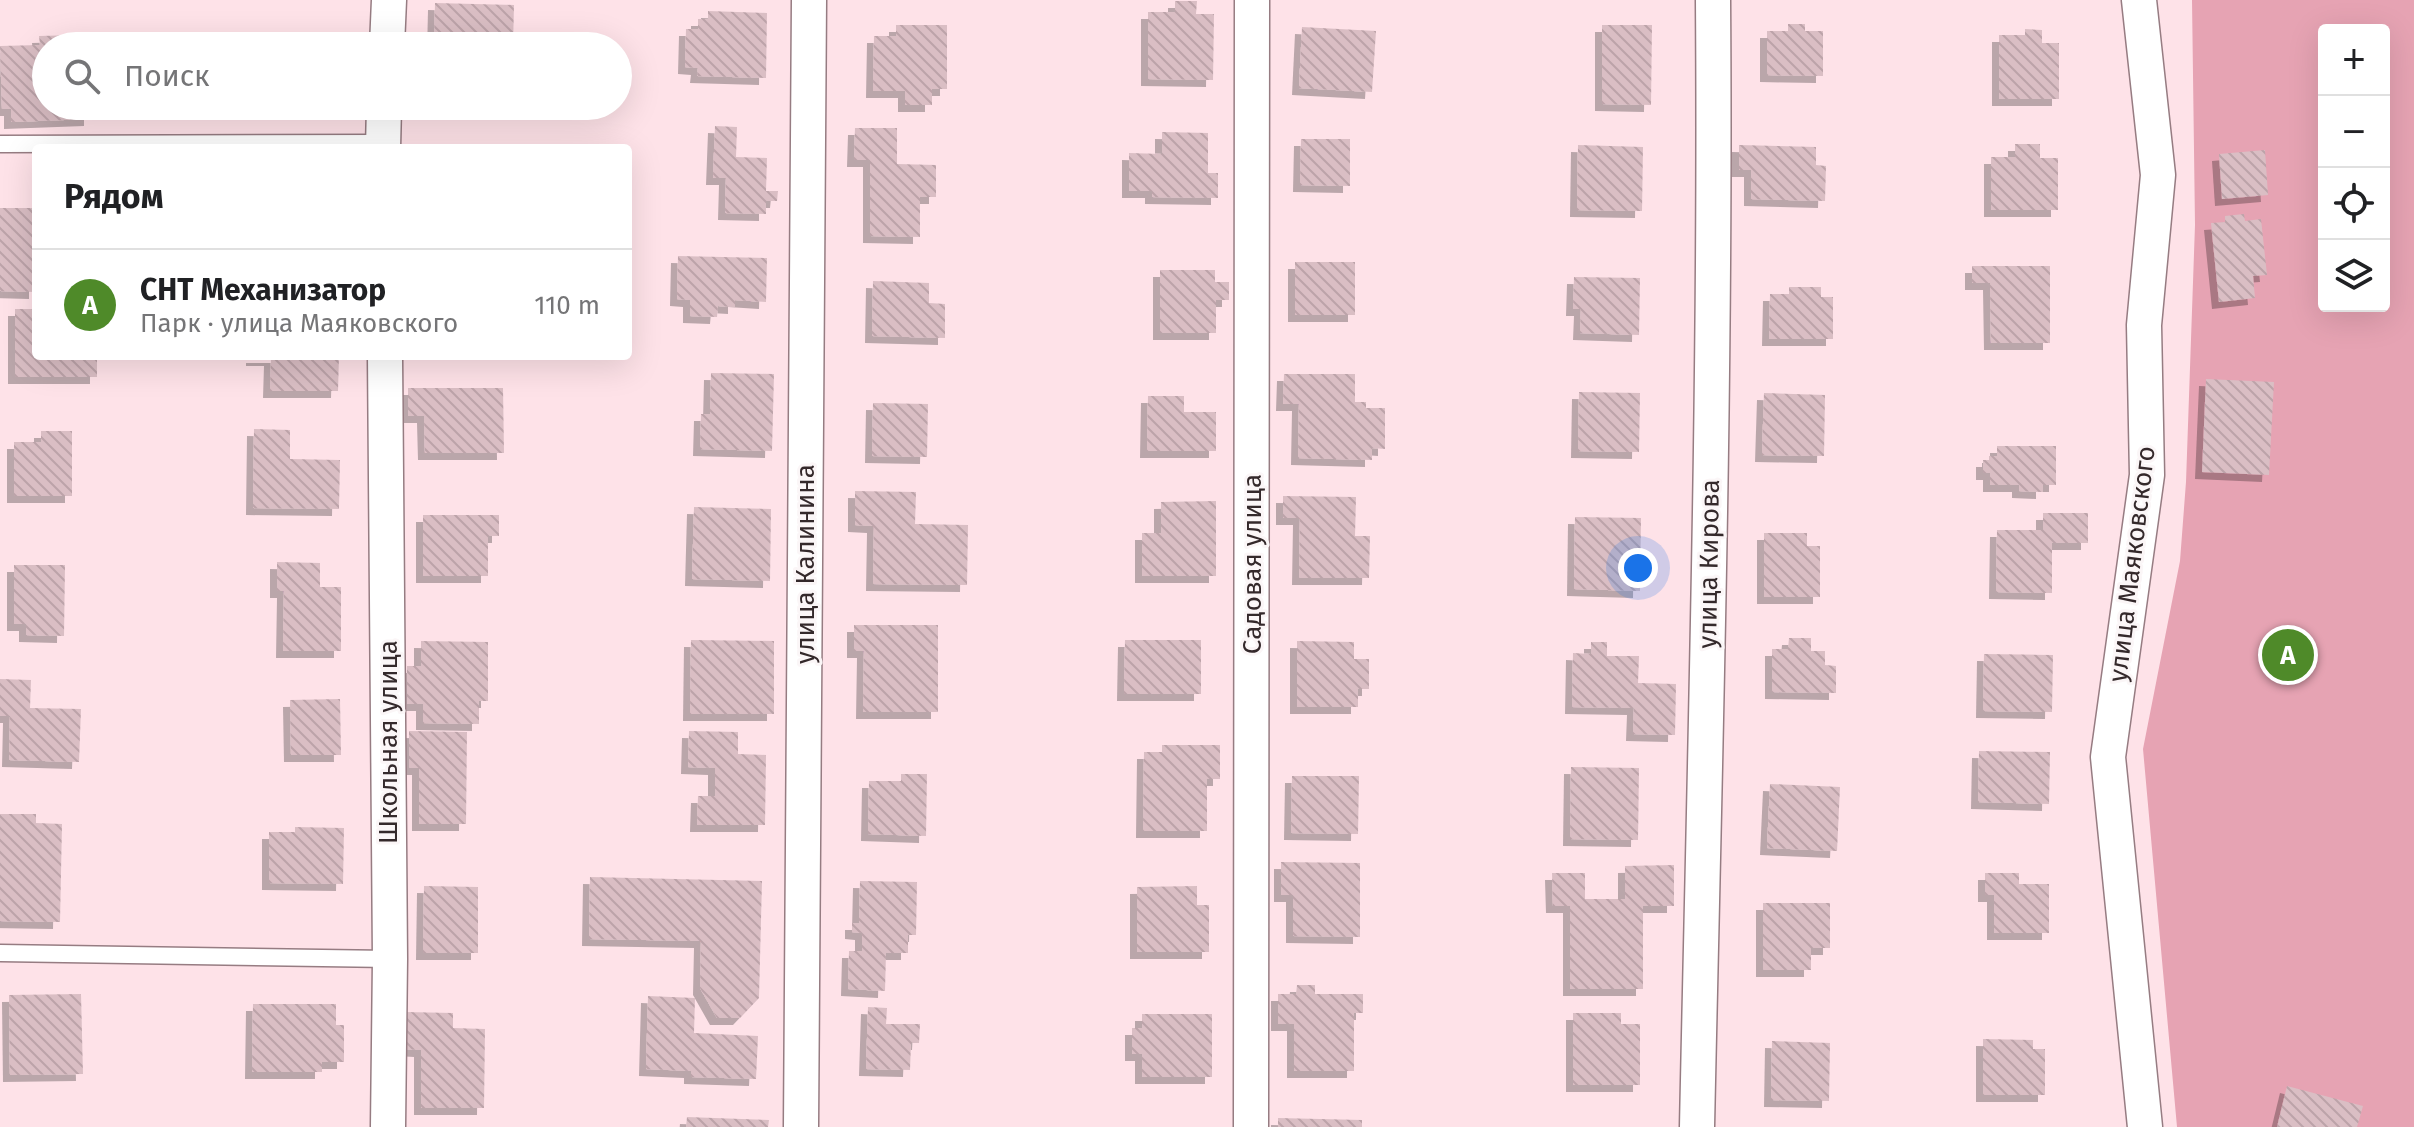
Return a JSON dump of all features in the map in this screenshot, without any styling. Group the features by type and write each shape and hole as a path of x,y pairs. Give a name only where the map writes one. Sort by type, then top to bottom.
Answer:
{"street":[{"path":"388,32 389,0"},
{"name":"улица Калинина","path":"801,1127 809,0"},
{"name":"Садовая улица","path":"1251,1127 1252,0"},
{"name":"улица Кирова","path":"1697,1127 1709,565 1713,0"},
{"name":"улица Маяковского","path":"2139,0 2158,175 2144,325 2147,475 2108,757 2145,1127"},
{"path":"383,144 384,120"},
{"name":"Школьная улица","path":"385,360 390,959 388,1127"}],"lane":[{"path":"0,144 32,144"},
{"path":"0,953 390,959"}],"shaded area":[{"path":"2192,0 2414,0 2414,1127 2177,1127 2143,749 2180,561 2186,482 2195,225"}],"building":[{"path":"1175,1 1197,1 1196,14 1214,14 1213,80 1148,79 1148,12 1175,12"},
{"path":"435,3 514,5 513,32 434,32"},
{"path":"708,11 767,13 766,78 697,76 698,68 685,67 686,29 698,29 698,19 708,19"},
{"path":"1788,24 1805,24 1805,31 1823,31 1823,76 1767,75 1767,31 1788,31"},
{"path":"896,25 947,25 947,89 932,89 932,105 905,105 905,91 873,91 874,36 896,36"},
{"path":"1602,25 1652,25 1651,105 1602,104"},
{"path":"1302,27 1376,31 1372,92 1299,88"},
{"path":"2025,29 2042,30 2042,43 2059,43 2059,99 1999,99 1999,35 2025,35"},
{"path":"32,45 32,120 64,120 11,122 11,109 2,109 0,46"},
{"path":"715,126 737,127 736,157 767,158 766,191 778,191 777,201 766,201 766,214 725,213 726,178 713,178"},
{"path":"855,128 897,128 897,164 936,165 936,197 920,197 920,237 870,236 870,160 854,160"},
{"path":"1162,132 1208,133 1208,173 1218,173 1218,198 1152,197 1152,191 1129,191 1129,153 1162,154"},
{"path":"1301,139 1350,139 1350,186 1300,185"},
{"path":"2015,144 2040,144 2040,158 2058,158 2058,210 1991,210 1991,157 2015,157"},
{"path":"1578,145 1643,147 1642,211 1577,210"},
{"path":"1739,145 1816,147 1816,165 1826,166 1825,201 1751,199 1751,170 1739,170"},
{"path":"2265,150 2268,195 2222,199 2219,154"},
{"path":"0,208 32,208 32,292 0,291"},
{"path":"2244,214 2245,221 2261,219 2267,275 2253,276 2255,298 2219,302 2211,223 2225,222 2225,216"},
{"path":"678,256 767,258 766,302 735,300 735,307 718,306 717,317 690,316 690,300 677,299"},
{"path":"1295,262 1355,262 1355,315 1295,315"},
{"path":"1972,266 2050,266 2050,343 1991,343 1990,283 1972,283"},
{"path":"1160,270 1215,270 1215,282 1229,282 1229,300 1216,300 1216,333 1160,333"},
{"path":"1574,277 1640,278 1639,335 1580,333 1581,309 1573,309"},
{"path":"873,281 929,283 929,303 945,304 945,338 872,336"},
{"path":"1789,287 1821,287 1821,297 1833,297 1833,339 1769,339 1770,294 1789,294"},
{"path":"15,309 32,309 32,360 97,360 97,377 15,377"},
{"path":"271,360 339,360 338,391 270,391"},
{"path":"711,373 774,374 772,451 700,449 701,414 710,414"},
{"path":"1284,374 1355,374 1355,402 1366,402 1366,408 1385,408 1385,449 1372,448 1372,460 1298,458 1299,404 1283,404"},
{"path":"2206,379 2274,382 2269,475 2202,472"},
{"path":"408,388 503,388 504,453 425,453 424,416 408,416"},
{"path":"1579,392 1640,393 1639,452 1578,451"},
{"path":"1764,393 1825,395 1824,456 1762,455"},
{"path":"1148,396 1184,396 1184,412 1216,412 1216,451 1147,451"},
{"path":"873,403 928,404 927,457 872,456"},
{"path":"254,429 290,430 290,459 340,460 339,509 253,508"},
{"path":"41,431 72,431 72,496 14,496 14,442 41,442"},
{"path":"1997,446 2056,446 2056,485 2043,485 2043,492 2019,491 2019,485 1990,485 1990,473 1983,473 1983,460 1997,456"},
{"path":"855,491 916,492 915,524 968,525 967,585 873,584 874,526 855,525"},
{"path":"1283,496 1356,497 1355,536 1370,536 1369,578 1299,578 1300,518 1283,518"},
{"path":"1216,501 1216,576 1142,576 1142,533 1161,533 1161,502"},
{"path":"694,507 771,509 770,581 692,579"},
{"path":"2043,513 2088,513 2088,543 2052,543 2052,593 1996,592 1997,530 2043,530"},
{"path":"423,515 499,515 499,536 488,536 488,576 423,576"},
{"path":"1575,517 1641,518 1640,591 1574,589"},
{"path":"1764,533 1807,533 1807,546 1820,546 1820,597 1764,597"},
{"path":"277,562 320,563 320,587 341,587 341,651 283,651 284,591 277,591"},
{"path":"14,565 65,565 64,636 26,635 26,624 14,624"},
{"path":"854,625 938,625 938,712 863,712 864,651 854,651"},
{"path":"1789,638 1811,638 1811,651 1825,651 1825,665 1836,666 1836,693 1772,692 1772,649 1788,649"},
{"path":"691,640 774,641 774,714 690,714"},
{"path":"1125,640 1201,640 1201,694 1124,694"},
{"path":"421,641 488,642 488,701 479,701 479,724 423,723 423,704 407,704 407,666 421,666"},
{"path":"1297,641 1354,642 1354,659 1369,659 1369,689 1358,689 1358,707 1297,707"},
{"path":"1591,642 1607,642 1607,656 1639,656 1638,683 1676,684 1675,735 1633,734 1634,708 1572,707 1573,653 1591,654"},
{"path":"1984,654 2053,655 2052,712 1983,711"},
{"path":"0,679 31,680 30,708 81,709 79,762 9,760 10,716 0,716"},
{"path":"340,699 341,755 291,755 290,700"},
{"path":"409,731 467,732 466,824 419,824 419,768 409,768"},
{"path":"689,731 738,732 738,754 766,755 765,825 697,825 698,796 715,796 715,768 688,767"},
{"path":"1162,745 1220,745 1220,779 1207,779 1207,831 1143,831 1144,752 1162,752"},
{"path":"1979,751 2050,752 2049,804 1978,802"},
{"path":"1571,767 1639,768 1638,840 1570,839"},
{"path":"901,774 927,774 926,836 868,834 869,781 901,781"},
{"path":"1292,776 1359,776 1358,834 1291,833"},
{"path":"1770,784 1840,787 1837,851 1767,848"},
{"path":"0,814 36,814 36,823 62,824 60,922 0,921"},
{"path":"295,827 344,828 343,884 269,883 269,832 295,832"},
{"path":"1281,862 1360,863 1360,937 1293,936 1293,895 1281,895"},
{"path":"1674,865 1674,906 1643,906 1643,989 1570,989 1570,906 1553,906 1552,873 1585,873 1585,899 1625,899 1625,866"},
{"path":"1985,873 2019,873 2019,884 2049,884 2049,933 1994,933 1994,895 1985,895"},
{"path":"590,877 762,881 759,998 740,1018 717,1018 700,988 701,941 589,939"},
{"path":"860,881 917,882 916,935 908,935 908,953 886,953 885,991 848,989 849,951 862,951 862,933 852,932 852,923 859,923"},
{"path":"424,886 478,887 478,953 423,953"},
{"path":"1197,886 1197,905 1209,905 1209,952 1137,952 1137,887"},
{"path":"1763,903 1830,903 1830,948 1811,948 1811,970 1763,970"},
{"path":"1297,985 1315,985 1315,994 1363,994 1363,1013 1354,1013 1354,1071 1294,1071 1294,1024 1278,1024 1278,994 1296,994"},
{"path":"81,994 83,1074 10,1075 9,995"},
{"path":"648,996 695,998 694,1033 758,1036 756,1079 691,1077 691,1071 646,1069"},
{"path":"253,1004 336,1004 336,1025 344,1025 344,1062 322,1062 322,1072 252,1072"},
{"path":"868,1007 887,1008 886,1024 920,1024 919,1043 911,1043 910,1070 866,1069"},
{"path":"405,1012 453,1013 453,1028 485,1029 484,1108 421,1108 421,1050 404,1049"},
{"path":"1573,1013 1621,1013 1621,1024 1640,1024 1640,1085 1573,1085"},
{"path":"1142,1014 1212,1014 1212,1077 1142,1077 1142,1054 1132,1054 1132,1028 1142,1028"},
{"path":"1983,1039 2033,1040 2033,1049 2045,1049 2045,1095 1983,1095"},
{"path":"1772,1041 1830,1043 1829,1101 1771,1100"},
{"path":"2287,1086 2363,1106 2357,1127 2277,1127"},
{"path":"687,1117 769,1120 768,1127 686,1127"},
{"path":"1278,1118 1362,1120 1362,1127 1278,1127"}],"place":[{"name":"СНТ Механизатор","path":"2288,655"}]}
